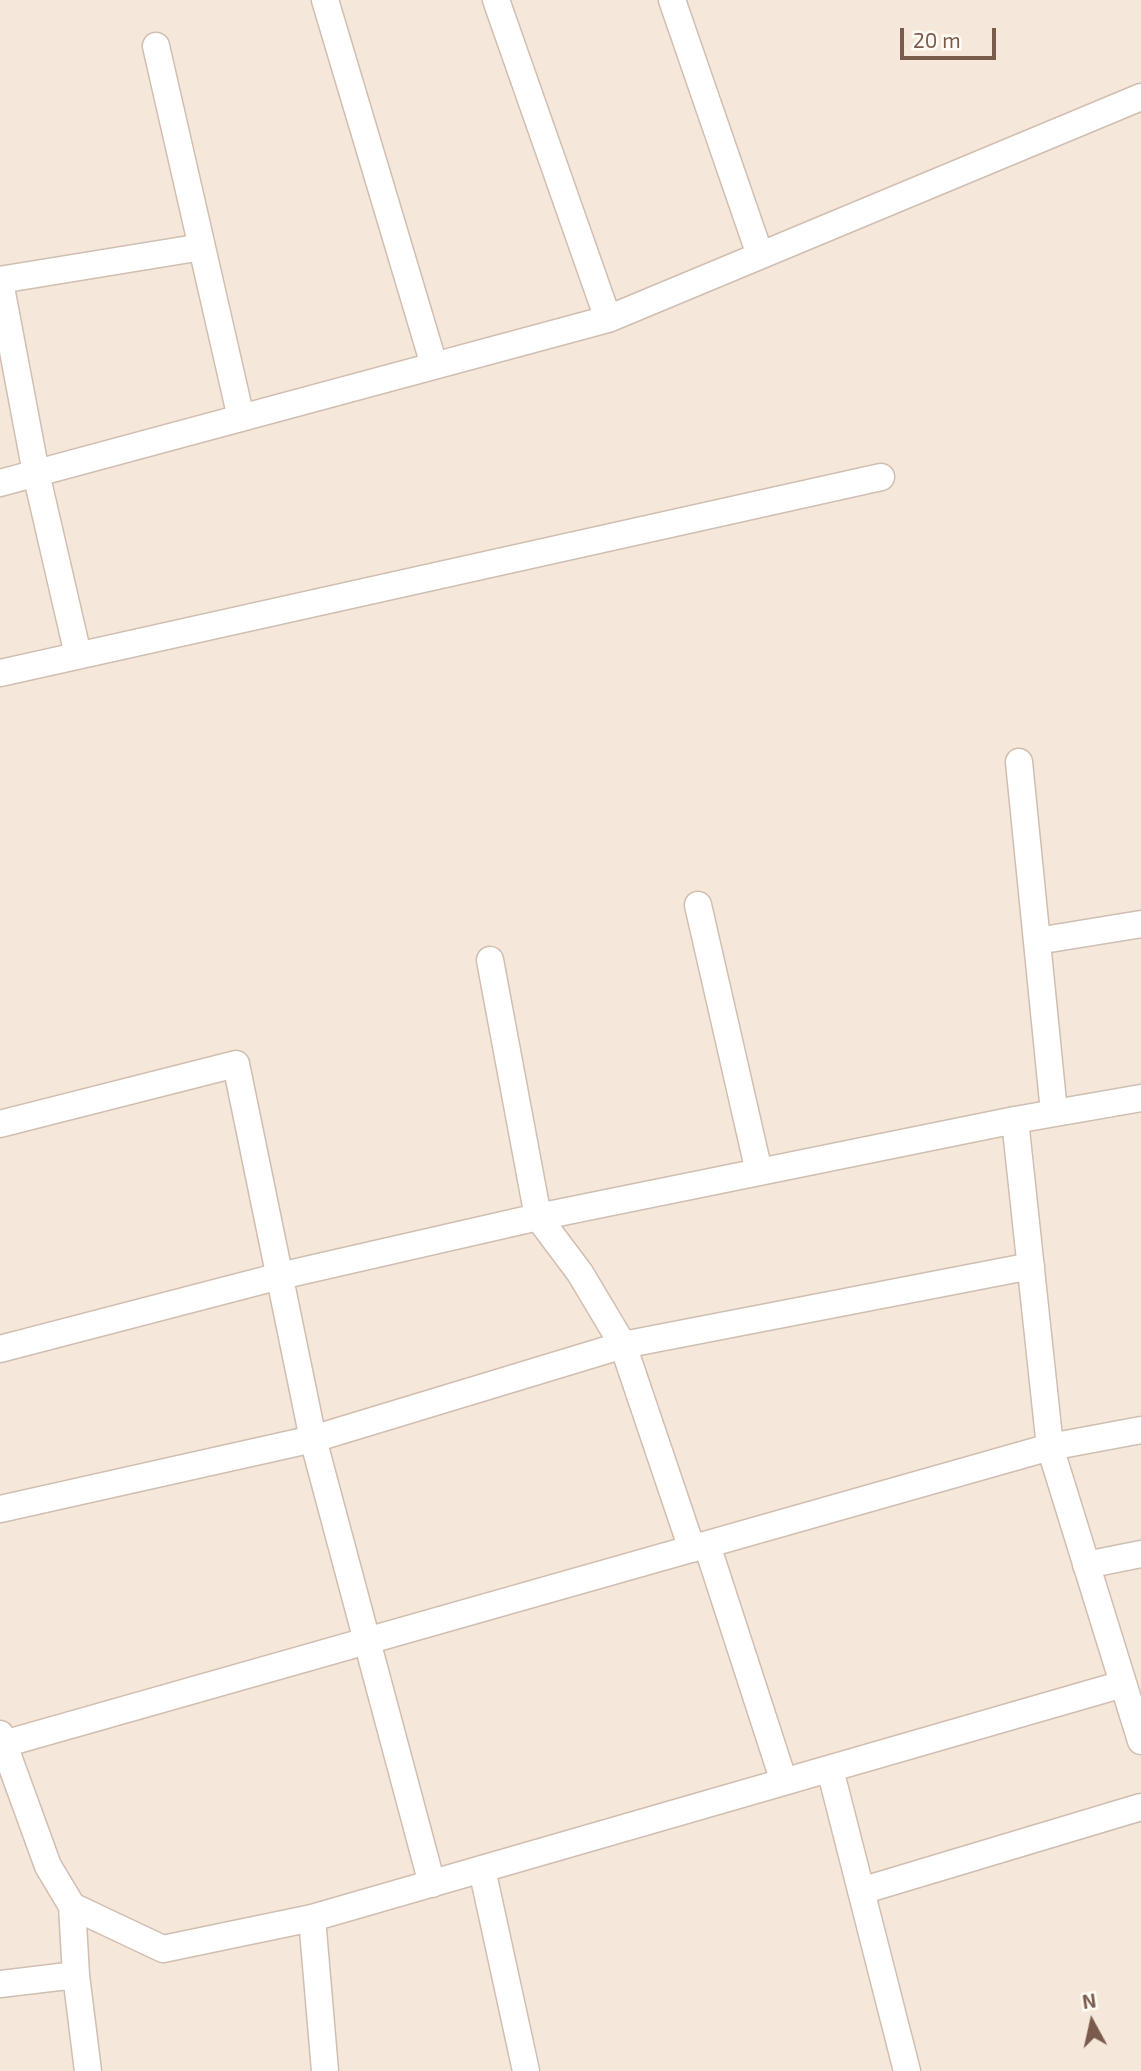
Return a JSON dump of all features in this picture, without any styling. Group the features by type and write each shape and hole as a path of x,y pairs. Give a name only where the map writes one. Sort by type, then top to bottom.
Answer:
{"street":[{"path":"325,0 434,365"},
{"path":"496,0 608,319"},
{"path":"672,0 760,255"},
{"path":"156,46 241,418"},
{"path":"0,483 608,319 1141,97"},
{"path":"78,655 36,473 0,281 202,247"},
{"path":"0,673 881,477"},
{"path":"1019,762 1054,1112"},
{"path":"698,905 759,1172"},
{"path":"1037,941 1141,924"},
{"path":"490,960 538,1217 580,1273 623,1345 784,1782"},
{"path":"0,1124 236,1064 313,1438 432,1884"},
{"path":"0,1349 280,1276 538,1217 1054,1112 1141,1098"},
{"path":"1015,1120 1050,1447 1141,1741"},
{"path":"0,1509 313,1438 623,1345 1031,1266"},
{"path":"88,2071 76,1975 72,1906 48,1866 1,1741 367,1641 1050,1447 1141,1430"},
{"path":"1086,1565 1141,1554"},
{"path":"72,1906 163,1949 312,1919 1123,1684"},
{"path":"830,1769 907,2071"},
{"path":"861,1891 1141,1807"},
{"path":"482,1869 526,2071"},
{"path":"312,1919 325,2071"},
{"path":"0,1984 76,1975"}],"shaded area":[{"path":"0,0 1141,0 1141,2071 0,2071"}]}
